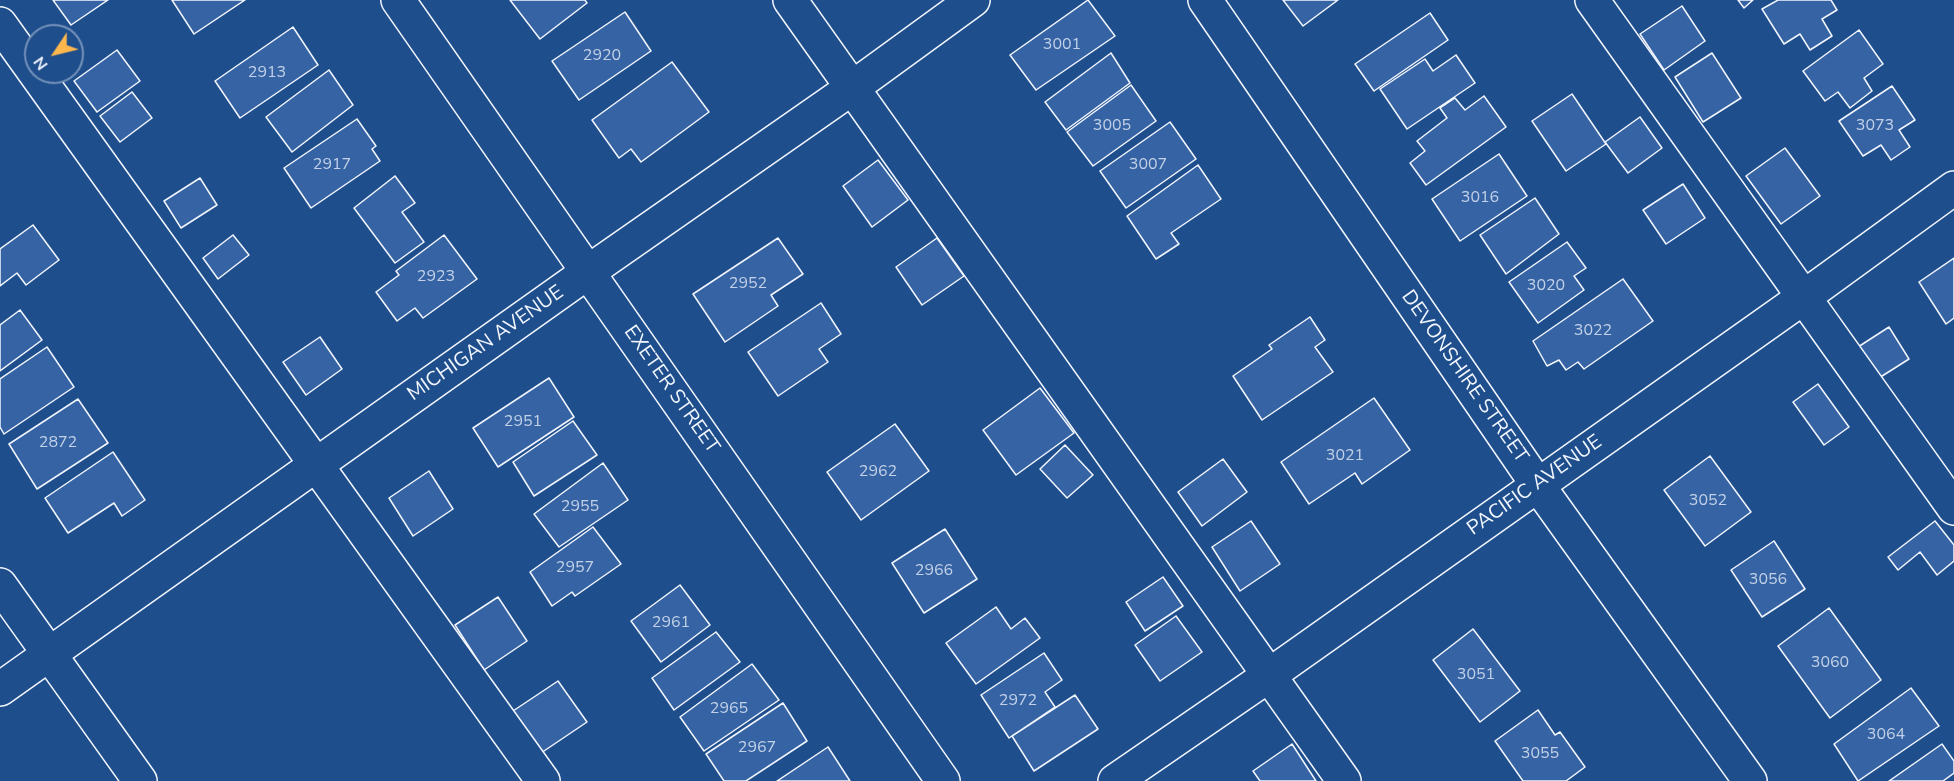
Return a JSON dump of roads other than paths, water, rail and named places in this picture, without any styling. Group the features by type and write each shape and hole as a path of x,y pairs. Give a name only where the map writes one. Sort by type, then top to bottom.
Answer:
{"street":[{"name":"EXETER STREET","path":"398,0 943,781"},
{"path":"790,0 1344,781"},
{"name":"MICHIGAN AVENUE","path":"0,689 588,272 852,88 973,0"},
{"name":"DEVONSHIRE STREET","path":"1204,0 1538,484 1750,781"},
{"path":"1592,0 1954,508"},
{"path":"0,24 543,781"},
{"name":"PACIFIC AVENUE","path":"1115,781 1268,676 1804,297 1954,188"},
{"path":"0,585 140,781"}]}
